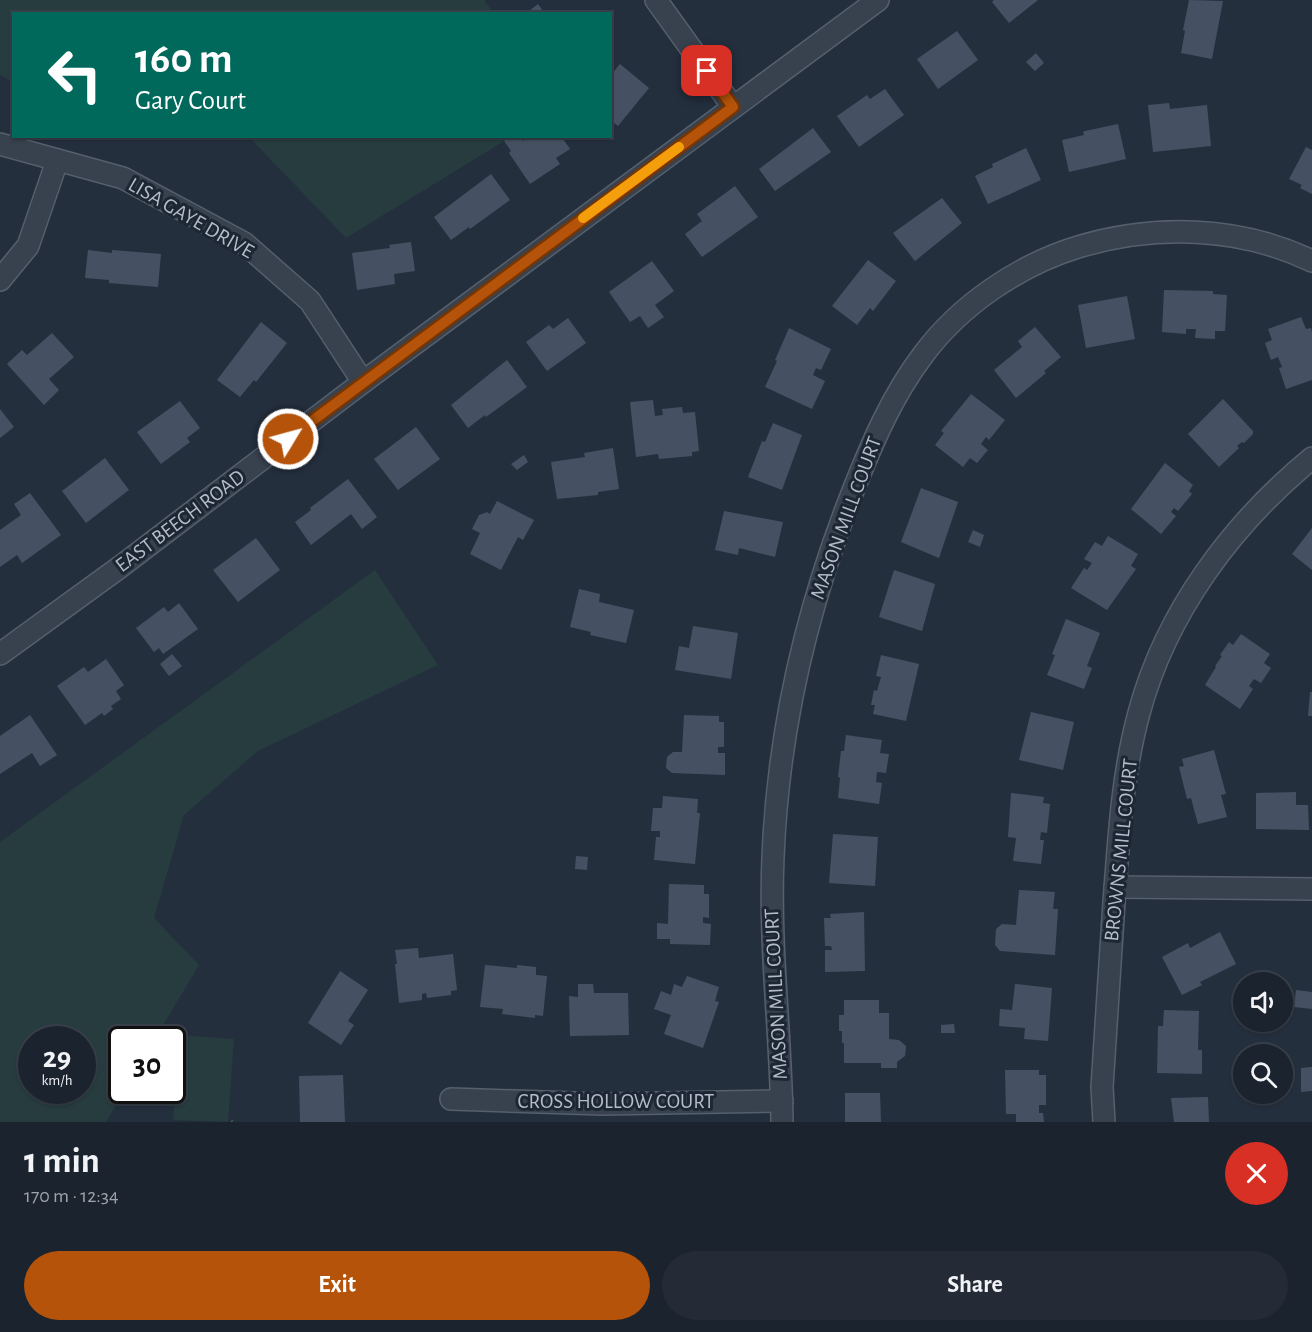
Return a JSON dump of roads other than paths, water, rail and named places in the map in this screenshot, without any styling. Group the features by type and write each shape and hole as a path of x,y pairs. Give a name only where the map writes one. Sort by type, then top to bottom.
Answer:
{"street":[{"path":"656,0 733,107"},
{"name":"EAST BEECH ROAD","path":"0,654 120,567 363,382 878,0"},
{"name":"LISA GAYE DRIVE","path":"0,144 123,178 244,243 310,301 363,382"},
{"path":"0,280 28,246 57,161"},
{"name":"MASON MILL COURT","path":"782,1122 771,939 773,856 780,774 793,691 811,617 838,528 869,452 899,390 925,352 953,321 986,293 1025,269 1063,252 1107,238 1148,232 1191,231 1256,241 1298,254 1312,261"},
{"name":"BROWNS MILL COURT","path":"1104,1122 1102,1088 1115,886 1124,782 1139,711 1157,661 1182,609 1213,561 1246,520 1286,479 1312,458"},
{"path":"1115,886 1312,889"},
{"name":"CROSS HOLLOW COURT","path":"451,1099 603,1104 782,1101"}]}
